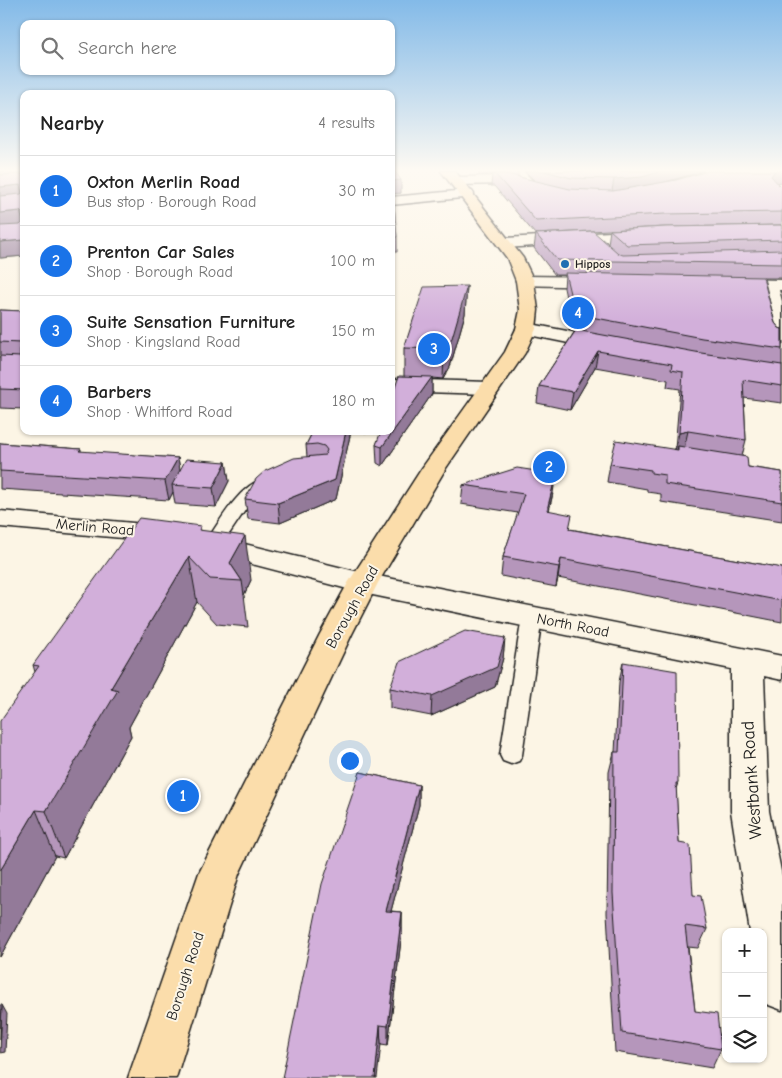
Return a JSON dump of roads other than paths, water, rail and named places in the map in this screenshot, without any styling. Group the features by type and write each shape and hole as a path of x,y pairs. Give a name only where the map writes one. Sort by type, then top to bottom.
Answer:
{"highway":[{"name":"Borough Road","path":"152,1078 219,873 332,643 363,583 434,468 515,353 526,329 529,310 525,281 515,258 488,221"}],"street":[{"path":"505,243 663,234"},
{"path":"525,281 614,282"},
{"path":"710,284 776,285 782,338"},
{"path":"526,329 631,349"},
{"path":"395,385 489,388"},
{"name":"Merlin Road","path":"0,519 163,533 363,583"},
{"name":"North Road","path":"363,583 764,664"},
{"name":"Westbank Road","path":"764,664 750,811 782,988"}],"lane":[{"path":"593,238 607,251"},
{"path":"213,545 246,497 269,480 282,474"},
{"path":"511,755 532,617"}],"place":[{"name":"Hippos","path":"565,264"},
{"name":"Barbers","path":"578,313"},
{"name":"Suite Sensation Furniture","path":"434,349"},
{"name":"Prenton Car Sales","path":"549,467"},
{"name":"Oxton Merlin Road","path":"183,796"}]}
